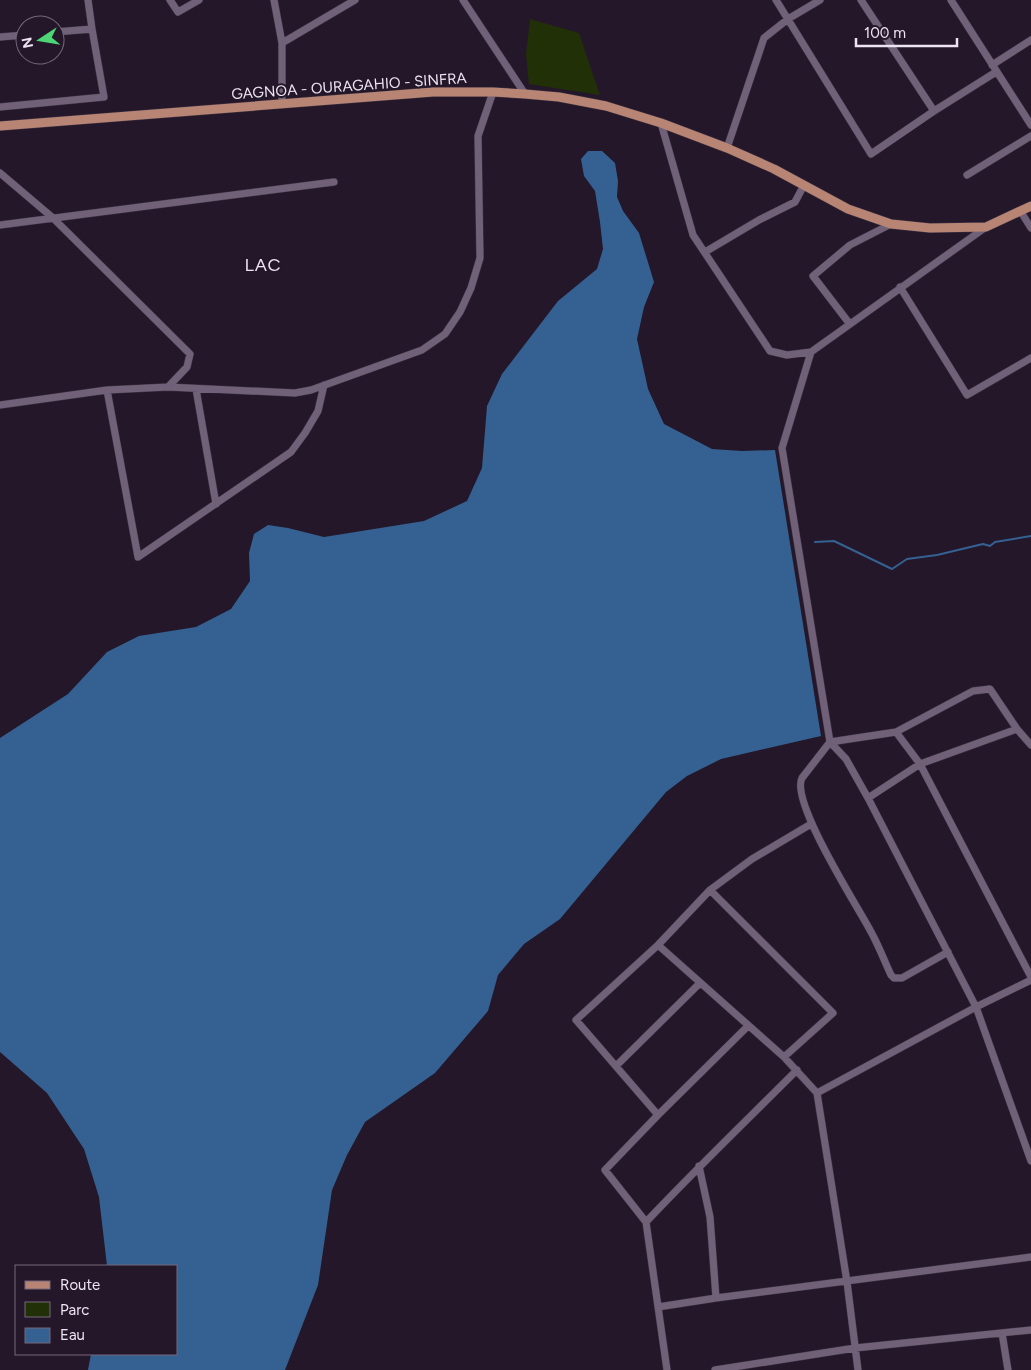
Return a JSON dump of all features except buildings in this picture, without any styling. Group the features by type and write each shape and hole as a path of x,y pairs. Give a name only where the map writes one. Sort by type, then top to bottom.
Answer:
{"main road":[{"name":"GAGNOA - OURAGAHIO - SINFRA","path":"0,126 433,92 525,94 559,97 606,106 661,123 727,148 774,169 848,209 890,224 930,228 986,227 1031,206"}],"street":[{"path":"0,107 104,96 88,0"},
{"path":"170,0 178,12 199,0"},
{"path":"274,0 282,43 282,103"},
{"path":"282,43 355,0"},
{"path":"463,0 525,94"},
{"path":"776,0 871,154 996,72"},
{"path":"727,148 764,38 788,19 820,0"},
{"path":"861,0 934,111"},
{"path":"955,1 996,72 1031,124"},
{"path":"65,31 92,29"},
{"path":"0,37 15,36"},
{"path":"992,65 1031,40"},
{"path":"0,405 107,390 168,387 295,393 324,385 422,350 445,334 460,312 471,288 480,258 478,136 493,92"},
{"path":"661,123 693,235 770,351 786,355 811,352 849,323 986,227"},
{"path":"967,175 1031,136"},
{"path":"0,173 53,218 190,354 187,367 168,387"},
{"path":"0,226 334,182"},
{"path":"704,252 795,202 804,186"},
{"path":"1021,212 1031,228"},
{"path":"849,323 813,276 850,245 890,224"},
{"path":"900,287 967,395 1031,358"},
{"path":"811,352 782,448 830,742 846,759 868,798 976,1007 1031,1160"},
{"path":"107,390 138,558 291,452 318,412 324,385"},
{"path":"196,389 216,504"},
{"path":"948,952 902,978 894,978 891,975 871,932 811,824 800,790 800,782 830,742 896,732 973,691 990,689 1031,746"},
{"path":"868,798 920,764 1017,729"},
{"path":"817,1093 1031,978 920,764 896,732"},
{"path":"658,1115 576,1020 658,945 710,890 752,859 811,824"},
{"path":"710,890 833,1013 784,1057"},
{"path":"658,945 784,1057 817,1093 847,1282 858,1370"},
{"path":"616,1066 700,983"},
{"path":"667,1370 646,1222 605,1170 748,1026"},
{"path":"646,1222 699,1166 719,1149 797,1070"},
{"path":"699,1166 710,1217 716,1298"},
{"path":"658,1307 1031,1257"},
{"path":"714,1370 855,1348 1031,1330"},
{"path":"1002,1333 1008,1370"}],"green space":[{"path":"530,19 579,33 600,95 529,84 526,54"}],"water":[{"path":"588,151 602,151 615,163 618,181 617,197 623,211 639,233 654,282 644,307 637,339 648,389 664,424 712,449 742,451 775,450 821,736 721,759 687,776 666,792 560,919 524,944 498,975 488,1011 435,1073 365,1122 347,1155 332,1190 318,1285 285,1370 88,1370 91,1355 178,1355 178,1265 107,1265 99,1197 84,1149 47,1093 0,1052 0,738 68,694 107,652 139,636 196,627 231,609 250,581 249,553 254,534 268,525 324,537 424,521 467,501 482,468 487,406 502,374 558,301 597,269 603,249 600,222 595,191 584,176 581,159"}],"waterway":[{"path":"815,542 834,541 892,569 907,559 937,555 983,544 990,546 995,542 1031,536"}],"district":[{"name":"LAC","path":"263,265"}]}
